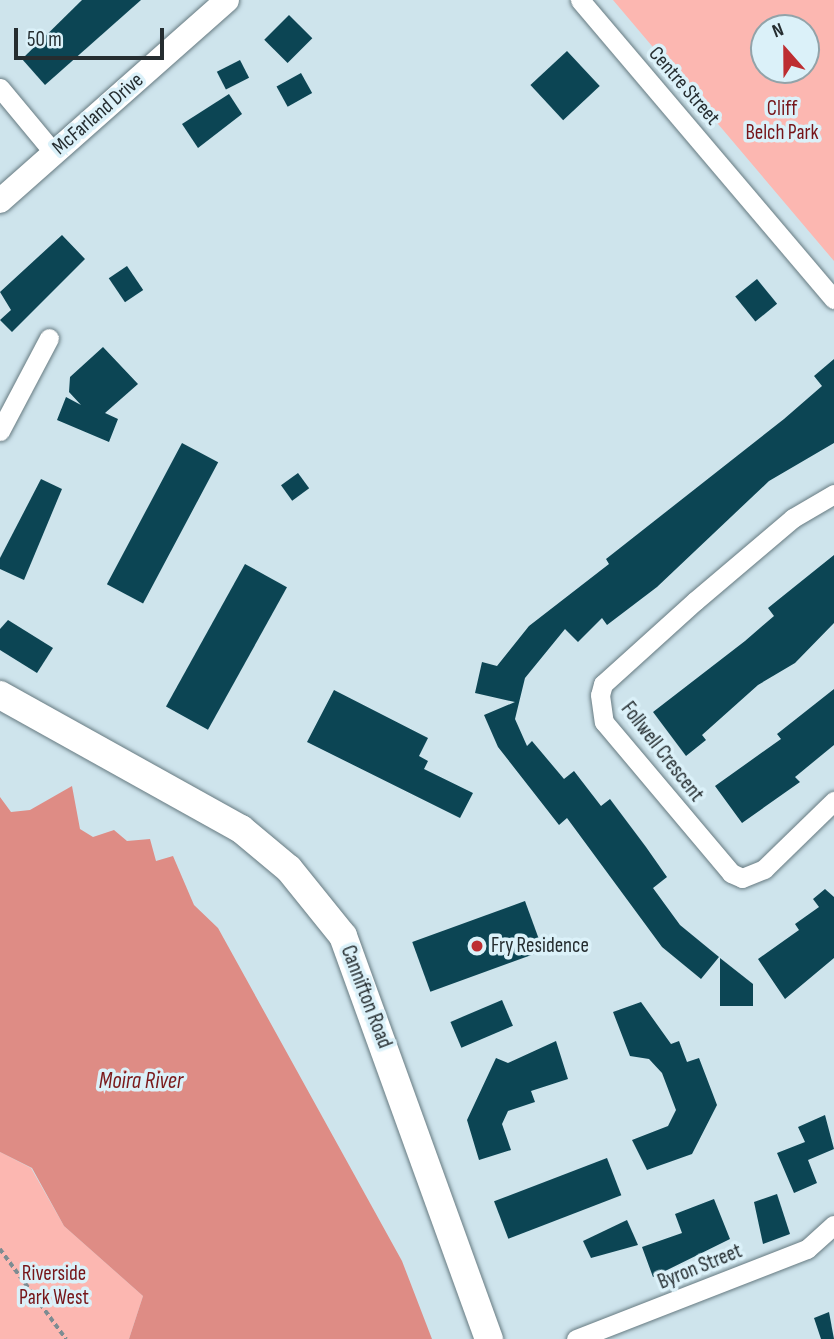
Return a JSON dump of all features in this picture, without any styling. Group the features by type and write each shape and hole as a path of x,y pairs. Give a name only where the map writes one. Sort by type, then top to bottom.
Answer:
{"main road":[{"name":"Cannifton Road","path":"0,695 241,829 289,869 344,936 489,1339"}],"street":[{"name":"McFarland Drive","path":"0,201 227,0"},
{"name":"Centre Street","path":"580,0 834,299"},
{"path":"0,88 54,153"},
{"path":"0,431 49,338"},
{"name":"Follwell Crescent","path":"834,494 793,517 723,577 603,684 600,695 604,722 731,873 742,878 764,870 834,801"},
{"name":"Byron Street","path":"576,1339 807,1249 834,1224"}],"path":[{"path":"0,1249 66,1339"}],"green space":[{"name":"Cliff Belch Park","path":"613,0 834,0 834,261"},
{"name":"Riverside Park West","path":"0,1152 31,1168 64,1226 143,1296 129,1339 0,1339"}],"water":[{"name":"Moira River","path":"72,786 80,829 93,837 114,830 127,841 150,839 156,861 173,856 194,905 218,928 402,1261 432,1339 129,1339 143,1296 64,1226 32,1168 0,1152 0,797 11,812 30,810"}],"building":[{"path":"82,0 141,0 45,85 22,59"},
{"path":"289,15 312,38 288,63 264,40"},
{"path":"567,51 600,86 563,120 530,85"},
{"path":"240,60 249,78 226,90 217,72"},
{"path":"301,73 312,93 288,107 277,87"},
{"path":"229,94 242,114 198,148 182,124"},
{"path":"62,235 85,259 12,332 0,320 11,310 0,292"},
{"path":"127,266 143,290 125,302 109,278"},
{"path":"757,279 777,304 755,321 735,297"},
{"path":"103,347 138,384 105,413 118,419 109,442 57,420 66,397 81,405 69,392 70,377"},
{"path":"834,359 834,443 769,481 657,587 607,625 602,618 578,642 565,629 525,678 515,719 527,746 532,741 564,779 574,771 601,806 610,799 646,847 667,877 653,888 680,925 719,957 701,979 662,947 567,818 559,825 498,747 484,715 515,702 475,693 482,662 497,666 529,626 609,564 606,559 784,419 822,386 814,376"},
{"path":"182,443 218,462 143,604 107,584"},
{"path":"298,473 309,488 292,501 281,485"},
{"path":"41,479 62,489 24,580 0,569 0,558"},
{"path":"834,555 834,623 795,663 758,685 702,735 706,740 686,756 653,712 774,616 768,608"},
{"path":"245,564 287,587 208,730 166,707"},
{"path":"8,620 53,648 37,673 0,650 0,629"},
{"path":"834,689 834,745 795,777 800,782 742,823 715,786 781,739 777,734"},
{"path":"334,690 428,738 419,756 428,761 424,769 473,793 460,818 307,742"},
{"path":"825,889 834,897 834,958 785,999 758,959 799,930 795,924 819,907 813,899"},
{"name":"Fry Residence","path":"525,901 543,951 430,992 412,942"},
{"path":"720,958 753,984 753,1006 720,1006"},
{"path":"502,1000 513,1026 461,1048 450,1022"},
{"path":"641,1002 671,1044 679,1041 687,1062 699,1058 717,1105 692,1154 647,1170 632,1140 668,1126 676,1110 662,1073 649,1059 630,1056 613,1012"},
{"path":"556,1041 568,1079 531,1091 535,1102 508,1111 502,1124 511,1150 479,1160 467,1120 496,1058 508,1063"},
{"path":"825,1115 834,1149 808,1160 817,1183 794,1193 777,1153 805,1142 798,1127"},
{"path":"607,1158 621,1195 508,1239 494,1201"},
{"path":"777,1194 790,1234 763,1244 754,1202"},
{"path":"714,1199 730,1239 653,1277 642,1247 682,1233 675,1214"},
{"path":"627,1220 638,1245 591,1258 583,1241"},
{"path":"829,1312 834,1339 821,1339 814,1318"}],"place":[{"name":"Fry Residence","path":"477,946"}]}
